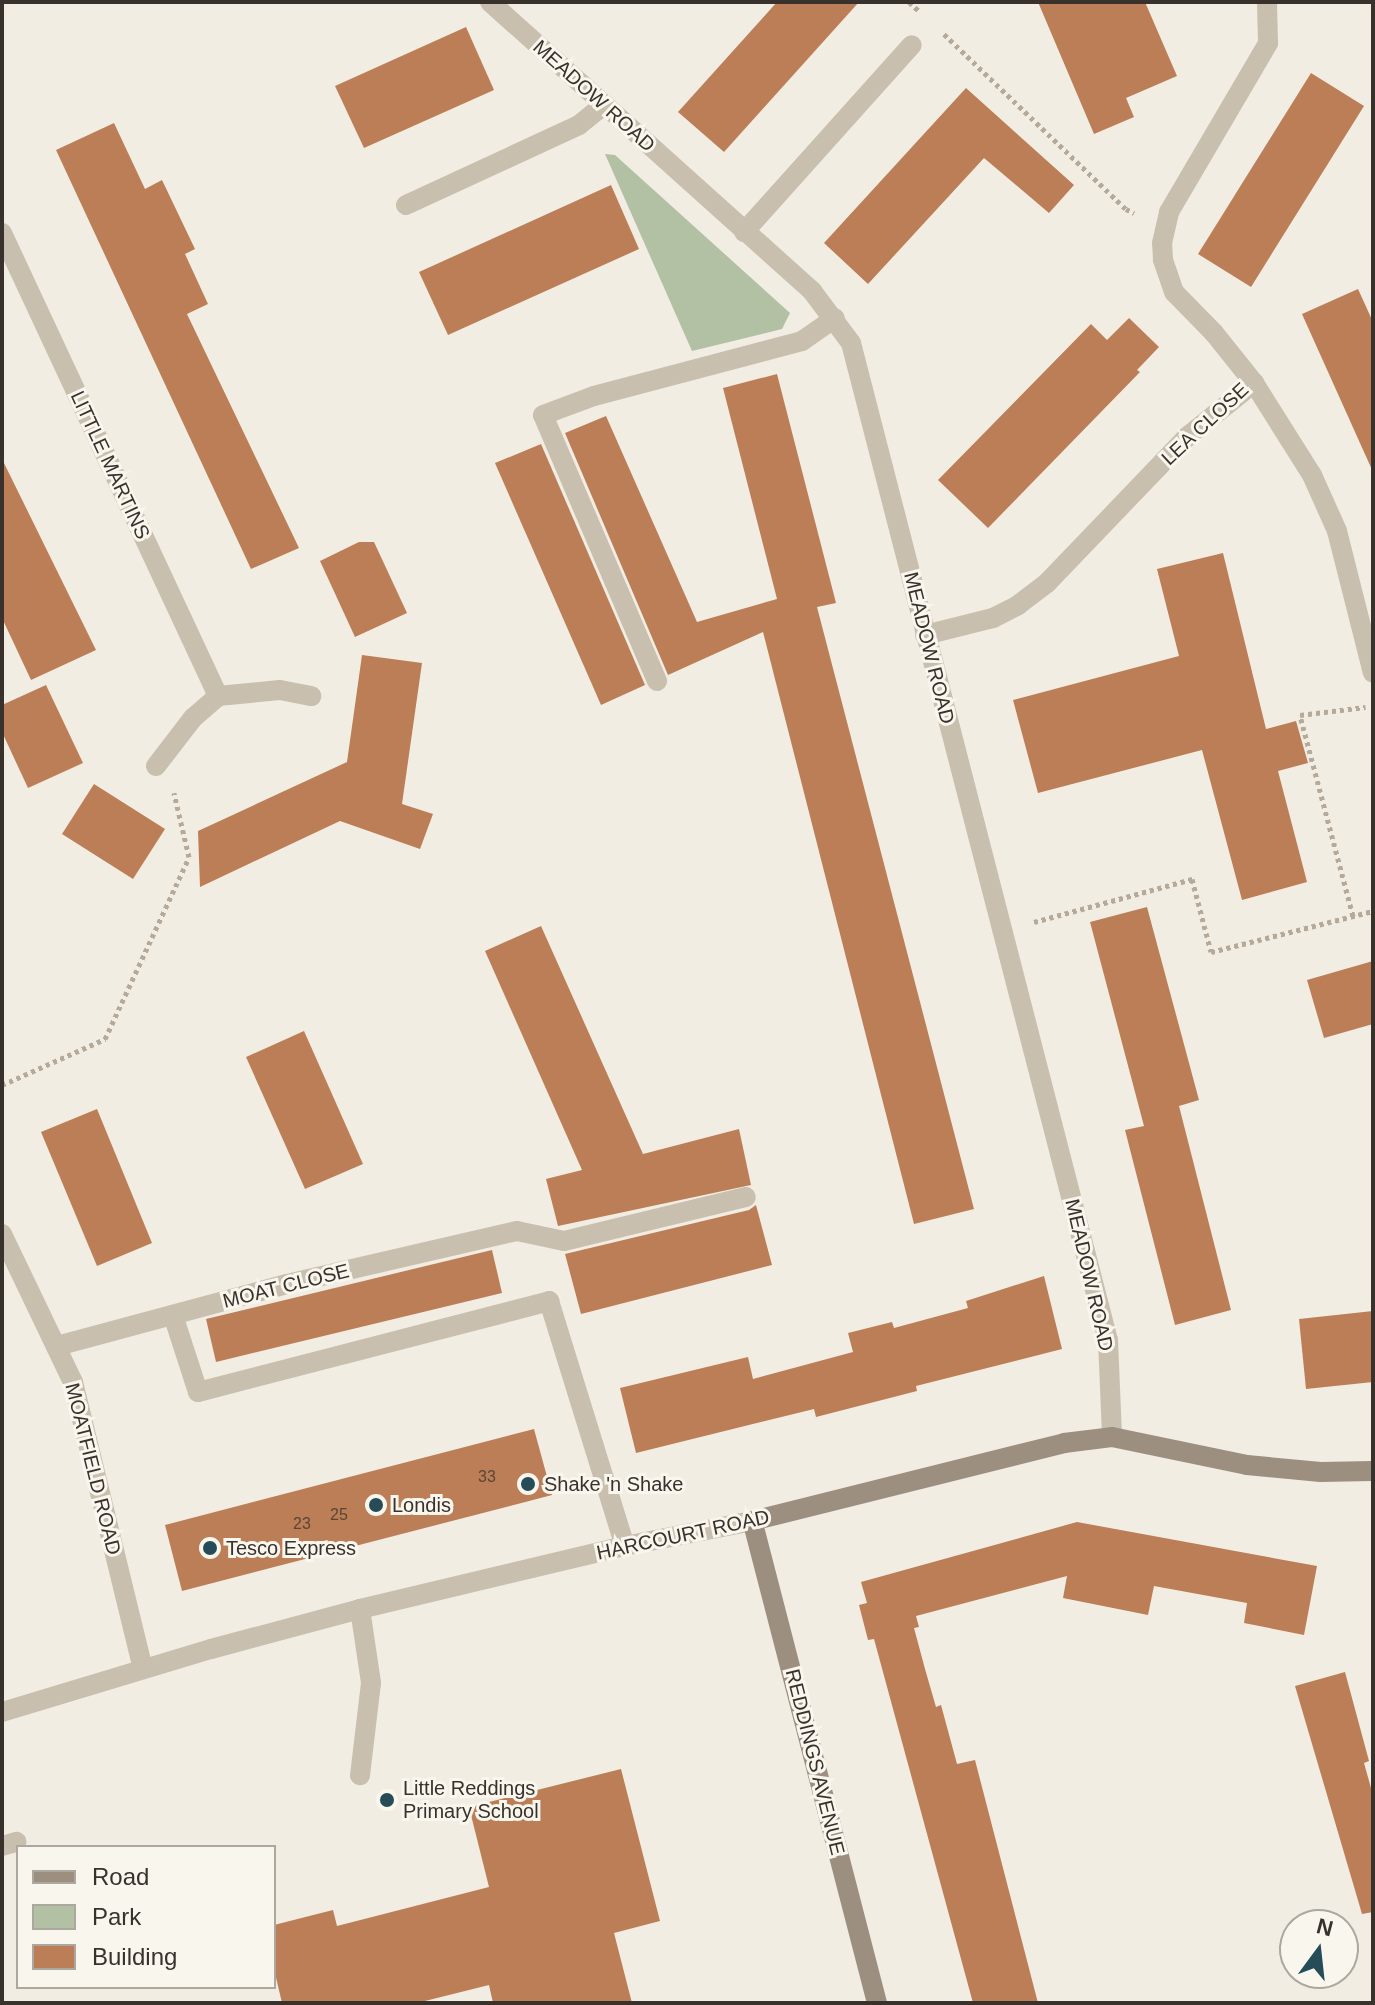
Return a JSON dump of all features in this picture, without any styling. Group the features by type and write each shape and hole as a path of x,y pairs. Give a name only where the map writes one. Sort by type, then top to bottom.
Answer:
{"street":[{"name":"MEADOW ROAD","path":"490,2 812,291 851,343 860,367 925,635 1108,1340 1112,1437"},
{"name":"LEA CLOSE","path":"925,635 993,618 1018,605 1047,583 1188,436 1254,383 1214,333 1174,292 1163,260 1164,226 1182,188 1259,64 1268,43 1267,2"},
{"path":"744,232 912,45"},
{"path":"406,205 579,125 604,105"},
{"name":"LITTLE MARTINS","path":"2,233 218,696"},
{"path":"657,681 543,415 594,396 802,341 835,318"},
{"path":"1254,383 1312,475 1337,531 1373,673"},
{"path":"156,766 193,718 218,696 280,690 311,696"},
{"name":"MOAT CLOSE","path":"57,1346 287,1284 517,1231 564,1241 746,1197"},
{"name":"MOATFIELD ROAD","path":"2,1234 73,1382 143,1669"},
{"path":"173,1315 198,1392 549,1301 625,1546"},
{"name":"HARCOURT ROAD","path":"2,1712 360,1609 625,1546 752,1521 1064,1443 1112,1437 1247,1465 1321,1472 1373,1471"},
{"name":"REDDINGS AVENUE","path":"752,1521 877,2003"},
{"path":"360,1609 371,1683 360,1775"}],"path":[{"path":"909,2 925,16"},
{"path":"933,23 1126,209 1164,226"},
{"path":"1353,916 1300,715 1373,706"},
{"path":"2,1085 105,1039 189,857 172,786 156,766"},
{"path":"1002,931 1192,879 1211,952 1373,911"}],"green space":[{"path":"605,154 615,155 790,313 782,329 692,351"}],"building":[{"path":"777,2 859,2 724,152 678,112"},
{"path":"1038,2 1145,2 1177,76 1126,98 1134,117 1094,134"},
{"path":"466,27 494,90 364,148 335,86"},
{"path":"1311,73 1364,106 1251,287 1198,254"},
{"path":"966,88 1074,185 1049,213 984,158 868,284 824,243"},
{"path":"114,123 145,189 162,180 195,249 185,254 208,304 187,314 299,548 251,569 56,150"},
{"path":"611,185 639,249 448,335 419,272"},
{"path":"1358,289 1373,322 1373,472 1302,314"},
{"path":"1129,318 1159,347 1137,370 1140,372 988,528 938,480 1091,324 1107,340"},
{"path":"777,374 836,603 817,607 974,1209 914,1224 763,632 668,675 565,433 606,416 697,622 777,599 723,388"},
{"path":"541,444 645,685 601,705 495,463"},
{"path":"2,459 96,650 31,680 2,618"},
{"path":"359,542 374,542 407,613 355,637 320,561"},
{"path":"1223,553 1266,729 1296,721 1308,763 1278,771 1307,882 1242,900 1202,750 1038,793 1013,700 1179,656 1157,569"},
{"path":"362,655 422,663 402,804 433,814 420,849 340,821 200,887 198,831 347,762"},
{"path":"46,685 83,763 28,788 2,732 2,705"},
{"path":"94,784 165,829 133,879 62,834"},
{"path":"1147,907 1199,1100 1179,1106 1231,1310 1175,1325 1125,1130 1144,1126 1090,922"},
{"path":"541,926 643,1154 739,1129 751,1185 558,1226 546,1179 582,1170 485,951"},
{"path":"1373,961 1373,1024 1324,1038 1307,980"},
{"path":"304,1031 363,1164 305,1189 246,1057"},
{"path":"97,1109 152,1243 97,1266 41,1132"},
{"path":"756,1205 772,1265 581,1314 565,1254 749,1210"},
{"path":"492,1250 502,1293 216,1362 206,1319"},
{"path":"1044,1276 1062,1349 916,1386 917,1391 816,1417 814,1409 636,1453 620,1388 748,1357 753,1379 853,1352 848,1333 892,1322 894,1328 968,1308 966,1301"},
{"path":"1373,1311 1373,1382 1306,1389 1299,1319"},
{"path":"534,1429 552,1495 182,1591 165,1525"},
{"path":"1077,1522 1317,1566 1304,1635 1244,1623 1247,1603 1154,1586 1148,1615 1063,1598 1067,1576 916,1616 919,1627 914,1628 925,1669 936,1707 941,1705 957,1764 975,1760 1038,2003 973,2003 874,1639 868,1640 859,1605 867,1603 861,1582"},
{"path":"1345,1672 1369,1761 1364,1763 1373,1795 1373,1912 1362,1914 1295,1686"},
{"path":"621,1769 660,1921 614,1933 632,2003 493,2003 489,1985 417,2003 282,2003 276,1978 276,1924 333,1910 337,1926 489,1887 469,1807"}],"place":[{"name":"Shake 'n Shake","path":"528,1484"},
{"name":"Londis","path":"376,1505"},
{"name":"Tesco Express","path":"210,1548"},
{"name":"Little Reddings Primary School","path":"387,1800"}]}
